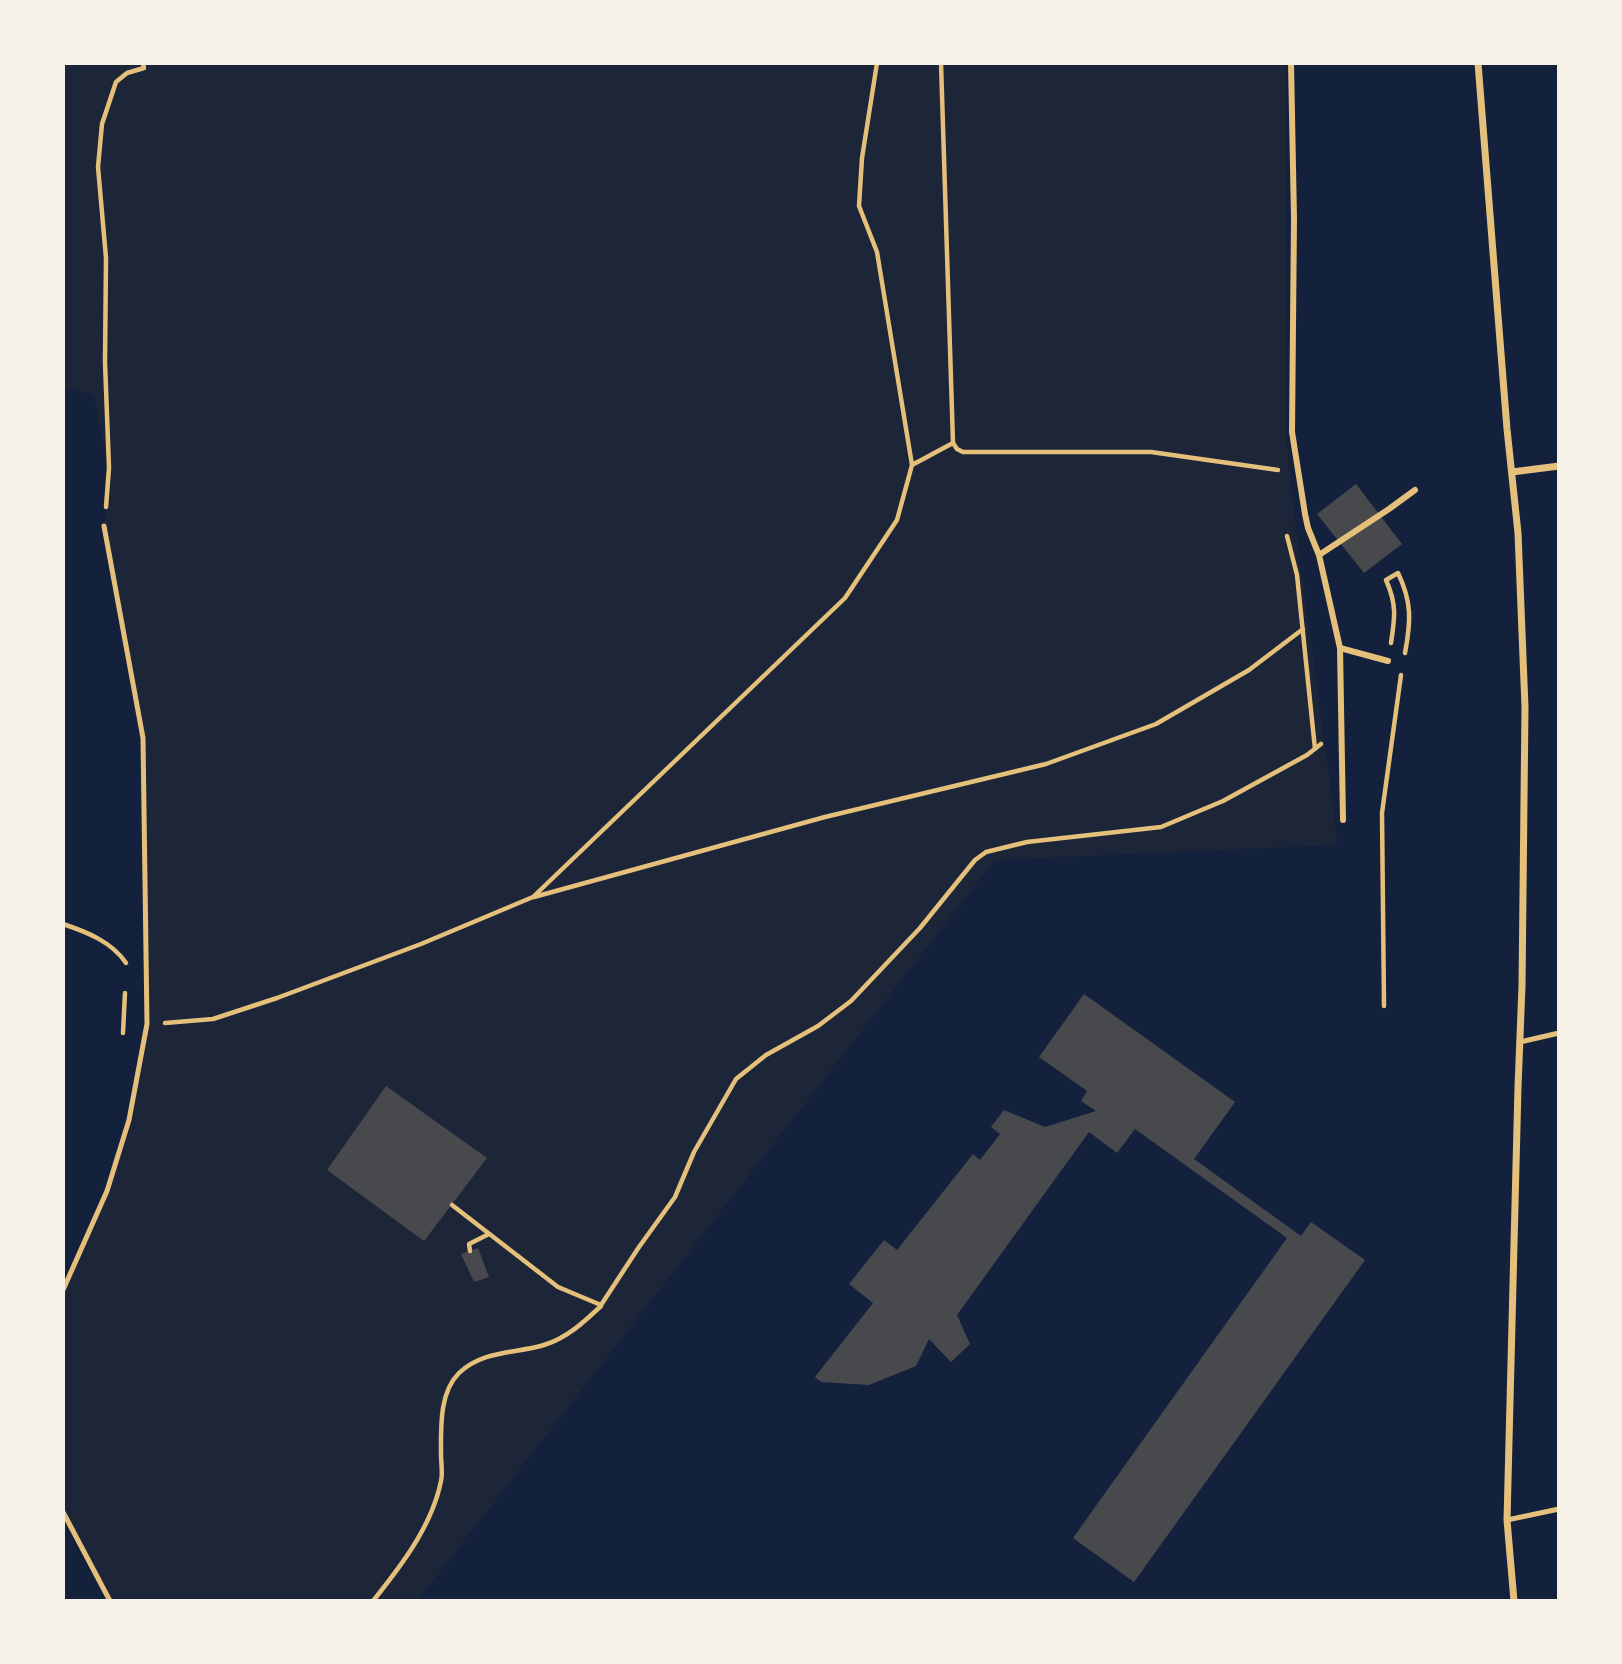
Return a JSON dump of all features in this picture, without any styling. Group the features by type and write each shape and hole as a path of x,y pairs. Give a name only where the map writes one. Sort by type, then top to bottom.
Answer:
{"street":[{"path":"1292,63 1292,432 1307,521 1319,555 1340,648 1343,820"},
{"path":"1478,63 1507,429 1518,533 1525,707 1522,986 1507,1520 1514,1601"},
{"path":"1512,472 1559,466"},
{"path":"1319,555 1415,490"},
{"path":"1340,648 1388,661"}],"lane":[{"path":"63,1290 107,1191 129,1120 147,1024 143,738 104,526"},
{"path":"1520,1042 1559,1033"},
{"path":"1507,1520 1559,1509"},
{"path":"63,1513 110,1601"}],"path":[{"path":"104,526 109,468 105,362 106,258 98,167 102,124 116,82 144,68 143,63"},
{"path":"533,897 845,598 897,520 912,465 877,252 859,206 862,158 877,63"},
{"path":"941,63 953,443 957,449 962,452 1151,452 1280,471 1298,464"},
{"path":"912,465 953,443"},
{"path":"1392,640 1396,612 1386,580 1398,573 1406,590 1409,607 1409,632 1404,658"},
{"path":"147,1024 213,1019 277,998 421,944 533,897 825,817 1046,764 1156,724 1249,670 1303,629"},
{"path":"1384,1006 1382,813 1402,671"},
{"path":"373,1601 429,1519 442,1479 442,1423 446,1396 457,1375 475,1361 494,1354 544,1345 564,1336 601,1306 675,1197 694,1152 736,1079 766,1055 818,1026 851,1001 920,928 975,860 986,852 1027,842 1161,827 1223,801 1295,762 1341,728"},
{"path":"63,924 99,939 118,951 126,964 126,975"},
{"path":"123,1035 125,987"},
{"path":"452,1205 558,1287 601,1306"},
{"path":"470,1251 469,1244 489,1234"}],"shaded area":[{"path":"63,63 1285,63 1286,433 1294,514 1338,845 995,860 417,1601 110,1601 63,1512 63,1290 107,1191 129,1120 147,1024 143,738 104,526 109,468 93,394 63,388"}],"building":[{"path":"1356,484 1402,544 1364,573 1317,514"},
{"path":"1084,994 1235,1102 1194,1159 1301,1236 1311,1222 1365,1260 1134,1582 1073,1538 1287,1238 1135,1129 1117,1153 1089,1132 957,1315 970,1344 951,1362 929,1339 916,1366 869,1385 821,1382 815,1377 873,1303 849,1284 884,1240 897,1250 973,1154 980,1160 1000,1134 991,1127 1004,1110 1045,1127 1096,1111 1081,1101 1087,1091 1039,1057"},
{"path":"386,1086 487,1158 424,1241 327,1170"},
{"path":"478,1248 489,1277 474,1282 461,1254"}]}
